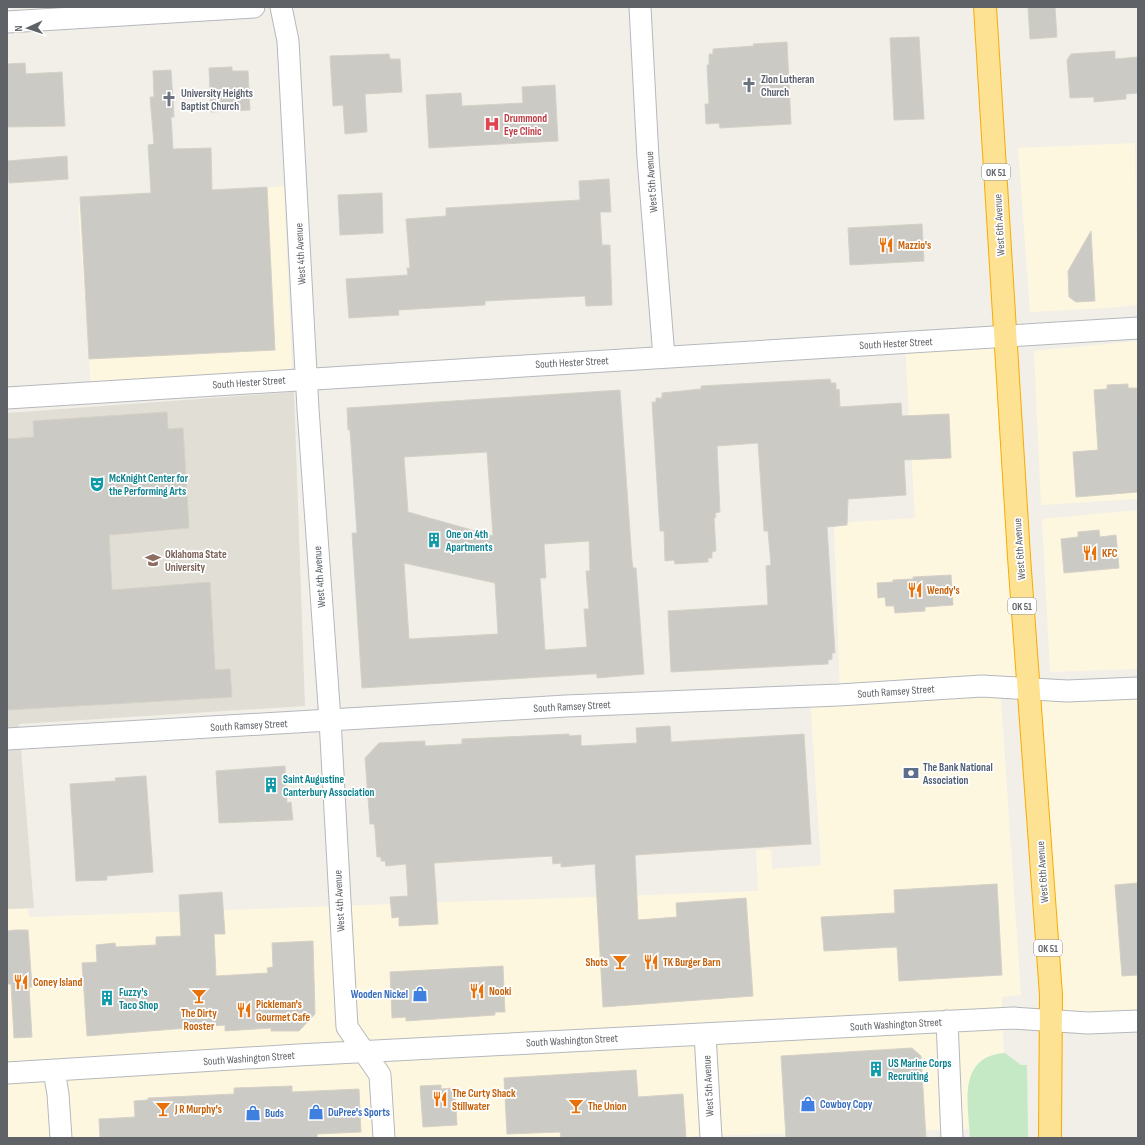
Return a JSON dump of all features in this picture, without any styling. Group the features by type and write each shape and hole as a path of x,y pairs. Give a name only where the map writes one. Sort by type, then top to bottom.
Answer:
{"highway":[{"name":"West 6th Avenue","path":"985,7 1028,688 1050,980 1050,1138"}],"street":[{"path":"7,22 254,7"},
{"name":"West 4th Avenue","path":"281,7 288,41 306,379 330,720 347,1027 380,1076 384,1138"},
{"name":"West 5th Avenue","path":"640,7 648,158 664,357"},
{"name":"South Hester Street","path":"7,398 1138,328"},
{"name":"South Ramsey Street","path":"7,739 566,706 839,695 982,686 1067,691 1138,688"},
{"name":"South Washington Street","path":"7,1073 363,1051 1012,1018 1051,1022 1103,1023 1138,1021"},
{"path":"947,1021 952,1138"},
{"name":"West 5th Avenue","path":"705,1034 711,1138"},
{"path":"54,1071 58,1094 61,1138"}],"shaded area":[{"path":"1135,143 1138,305 1030,312 1018,148"},
{"path":"284,186 292,371 91,387 78,205"},
{"path":"1004,339 1025,681 840,692 834,528 851,522 915,518 905,345"},
{"path":"1138,341 1138,499 1041,505 1034,351"},
{"name":"Oklahoma State University","path":"294,392 305,706 19,724 34,908 7,909 7,413"},
{"path":"1138,510 1138,669 1050,672 1042,519"},
{"path":"1000,685 1021,995 1002,997 1006,1128 694,1136 694,1138 7,1138 7,909 28,908 29,917 758,891 756,850 771,849 772,869 821,865 810,697"},
{"path":"1138,688 1138,1017 1053,1019 1030,690"}],"green space":[{"path":"1005,1053 1021,1065 1027,1065 1028,1138 970,1138 968,1097 972,1072 979,1063 990,1056"}],"building":[{"path":"1055,7 1057,37 1030,39 1028,8"},
{"path":"919,37 924,119 894,120 890,38"},
{"name":"Zion Lutheran Church","path":"787,42 791,124 720,128 719,123 706,124 705,104 709,104 707,65 709,65 709,54 713,54 713,49 754,46 753,44"},
{"path":"1115,51 1115,59 1138,57 1138,93 1126,94 1126,99 1094,102 1094,97 1070,98 1067,60 1071,54"},
{"path":"389,54 390,59 400,59 402,92 365,94 367,132 345,134 343,105 333,106 330,56"},
{"path":"25,63 26,74 62,72 65,126 7,127 7,64"},
{"path":"232,67 232,71 248,71 250,110 211,112 209,68"},
{"path":"171,70 174,117 171,117 173,149 211,148 212,190 267,187 275,350 89,359 80,197 151,193 148,145 154,144 150,97 154,97 153,71"},
{"name":"Drummond Eye Clinic","path":"555,85 558,141 429,148 426,95 461,93 462,106 523,103 522,87"},
{"path":"67,156 68,179 9,183 7,161"},
{"path":"609,179 611,212 600,212 602,245 610,245 612,305 586,306 585,296 485,301 485,305 398,310 399,315 349,318 346,279 408,275 407,268 410,268 406,219 446,216 446,208 580,200 579,181"},
{"path":"382,193 383,233 340,235 338,195"},
{"name":"Mazzio's","path":"922,224 924,261 850,265 848,228"},
{"path":"1091,231 1095,301 1076,302 1069,297 1068,271"},
{"path":"830,379 831,383 836,383 836,390 839,389 840,407 901,403 902,416 949,414 951,458 904,460 906,495 848,499 847,525 827,527 835,653 832,653 832,659 828,660 828,664 671,672 668,611 768,605 766,566 771,565 768,531 764,531 758,443 717,446 720,512 715,513 716,517 714,518 716,551 712,552 712,558 708,558 708,562 675,564 674,560 665,561 664,531 660,531 652,402 656,402 656,398 662,398 662,393 701,389 701,386"},
{"path":"1128,384 1128,388 1137,388 1138,492 1076,497 1073,452 1098,450 1094,390 1107,389 1107,385"},
{"path":"620,390 632,561 633,568 636,568 644,674 597,678 597,674 592,674 362,688 352,533 357,533 350,430 348,430 347,408","holes":["487,452 493,536 408,512 404,457","589,541 590,571 586,571 589,609 584,609 587,647 545,650 540,578 546,578 544,544","404,563 495,583 498,634 409,639"]},
{"path":"167,412 168,429 183,428 189,528 109,535 112,590 210,582 215,670 230,669 232,697 7,710 7,439 34,437 33,421"},
{"name":"KFC","path":"1099,530 1100,537 1116,535 1119,568 1064,573 1061,539 1078,537 1078,532"},
{"name":"Wendy's","path":"951,575 953,605 925,607 925,611 895,613 894,606 886,606 885,597 878,598 877,583 893,582 893,580 913,579 913,577"},
{"path":"670,726 671,742 804,734 811,844 635,855 638,920 677,917 676,903 746,898 753,996 603,1007 595,864 561,867 561,863 553,864 552,856 434,863 438,924 399,926 399,917 392,918 390,897 408,896 406,864 386,866 385,861 381,861 381,857 377,857 374,824 370,824 365,758 379,743 425,741 425,746 462,744 462,739 569,734 569,736 581,735 581,746 637,743 636,728"},
{"path":"285,766 287,803 291,802 293,820 219,823 216,771"},
{"path":"146,776 153,872 107,876 107,880 76,881 70,784 116,781 115,778"},
{"path":"1138,883 1138,975 1122,976 1115,885"},
{"path":"997,884 1002,975 899,981 897,947 824,951 821,917 895,913 894,890"},
{"path":"222,892 225,934 214,934 216,976 268,973 267,968 273,967 272,943 313,941 315,1014 299,1031 271,1031 271,1028 225,1031 225,1025 87,1036 82,963 97,962 96,945 115,943 116,947 156,945 156,937 181,936 179,895"},
{"path":"28,930 32,987 29,987 32,1037 14,1038 11,984 7,984 7,931"},
{"path":"503,966 505,1012 495,1012 495,1015 406,1021 406,1017 392,1018 390,972"},
{"path":"912,1048 921,1056 926,1138 786,1138 781,1056"},
{"path":"636,1070 638,1097 683,1094 686,1138 561,1138 560,1132 507,1134 504,1078"},
{"name":"The Curty Shack Stillwater","path":"441,1085 441,1089 455,1088 457,1125 423,1127 420,1086"},
{"path":"292,1086 292,1092 359,1089 361,1132 317,1134 317,1138 100,1138 99,1119 135,1117 134,1101 148,1100 148,1098 234,1094 234,1088"}],"place":[{"name":"Zion Lutheran Church","path":"749,85"},
{"name":"University Heights Baptist Church","path":"169,99"},
{"name":"Drummond Eye Clinic","path":"492,124"},
{"name":"Mazzio's","path":"886,245"},
{"name":"McKnight Center for the Performing Arts","path":"97,484"},
{"name":"One on 4th Apartments","path":"434,540"},
{"name":"KFC","path":"1090,553"},
{"name":"Oklahoma State University","path":"153,560"},
{"name":"Wendy's","path":"915,590"},
{"name":"The Bank National Association","path":"911,773"},
{"name":"Saint Augustine Canterbury Association","path":"271,785"},
{"name":"Shots","path":"620,962"},
{"name":"TK Burger Barn","path":"651,962"},
{"name":"Coney Island","path":"21,982"},
{"name":"Nooki","path":"477,991"},
{"name":"Wooden Nickel","path":"420,994"},
{"name":"The Dirty Rooster","path":"199,996"},
{"name":"Fuzzy's Taco Shop","path":"107,998"},
{"name":"Pickleman's Gourmet Cafe","path":"244,1010"},
{"name":"US Marine Corps Recruiting","path":"876,1069"},
{"name":"The Curty Shack Stillwater","path":"440,1099"},
{"name":"Cowboy Copy","path":"808,1104"},
{"name":"The Union","path":"576,1106"},
{"name":"J R Murphy's","path":"163,1109"},
{"name":"DuPree's Sports","path":"316,1112"},
{"name":"Buds","path":"253,1113"}]}
